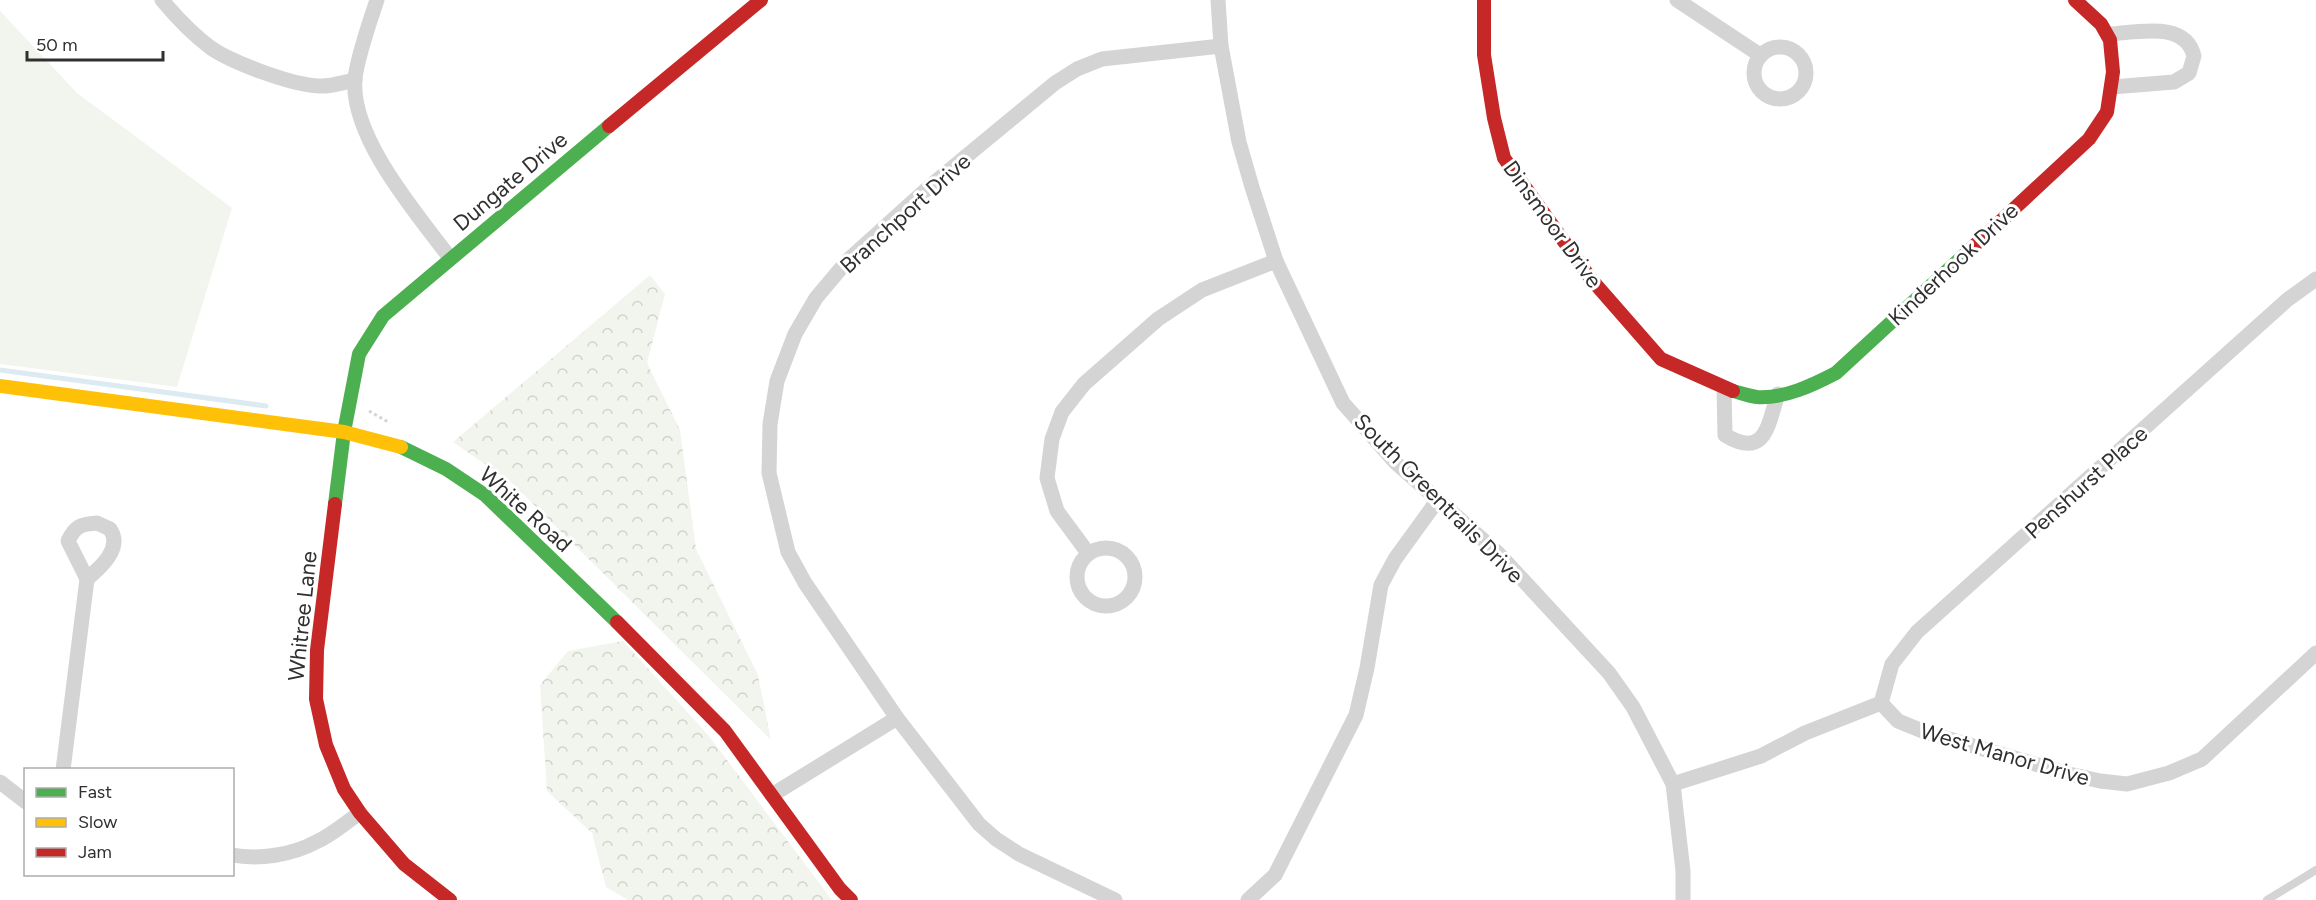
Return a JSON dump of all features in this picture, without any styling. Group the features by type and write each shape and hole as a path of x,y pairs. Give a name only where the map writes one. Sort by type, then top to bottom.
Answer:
{"street":[{"path":"162,0 183,26 214,50 251,67 286,80 320,87 355,80"},
{"path":"377,0 355,80 358,105 378,158 450,258"},
{"name":"Dungate Drive","path":"344,432 359,354 383,316 761,0"},
{"name":"South Greentrails Drive","path":"1218,0 1221,46 1239,142 1276,261 1343,402 1396,463 1498,553 1609,673 1633,707 1673,784 1683,871 1683,900"},
{"name":"Dinsmoor Drive","path":"1484,0 1484,55 1494,118 1504,158 1591,279 1661,359 1724,388 1758,397"},
{"path":"1677,0 1760,55"},
{"path":"2075,0 2108,34 2172,33 2187,41 2194,56 2189,73 2174,82 2112,87"},
{"name":"Kinderhook Drive","path":"1758,397 1814,384 1836,373 2089,139 2108,110 2112,87 2112,59 2108,34"},
{"name":"Branchport Drive","path":"1115,900 1019,854 996,839 979,824 897,717 805,583 788,552 769,473 770,424 777,381 795,334 816,298 848,260 929,187 1055,83 1077,69 1102,59 1221,46"},
{"path":"1088,553 1057,511 1047,478 1052,440 1062,412 1084,384 1158,319 1202,290 1276,261"},
{"name":"Penshurst Place","path":"1881,703 1892,664 1902,648 1917,632 2287,300 2316,279"},
{"name":"White Road","path":"0,386 344,432 408,449 446,469 485,495 660,663 725,731 840,889 851,900"},
{"path":"1724,388 1725,435 1744,445 1754,444 1762,438 1778,394"},
{"name":"Whitree Lane","path":"344,432 317,650 316,699 326,745 344,789 360,813 404,864 450,900"},
{"path":"1248,900 1275,875 1356,715 1382,585 1395,559 1437,501"},
{"path":"63,768 87,579"},
{"name":"West Manor Drive","path":"1881,703 1898,721 1925,732 2069,774 2127,784 2169,773 2202,759 2316,653"},
{"path":"1673,784 1761,756 1814,729 1881,703"},
{"path":"772,795 897,717"},
{"path":"0,782 24,800"},
{"path":"234,855 247,857 281,854 299,848 316,842 360,813"}],"lane":[{"path":"2267,900 2316,870"}],"green space":[{"path":"0,11 77,93 232,208 177,387 0,364"},
{"path":"650,275 665,294 647,363 680,430 696,549 758,675 771,740 512,483 453,442"},
{"path":"623,641 709,736 832,900 628,900 606,887 592,833 547,791 540,685 568,651"}],"waterway":[{"path":"0,370 266,406"}],"traffic: fast":[{"path":"335,504 344,432 359,354 383,316 609,126"},
{"path":"1733,391 1757,397 1778,396 1836,373 1974,246"},
{"path":"401,447 446,469 485,495 617,622"}],"traffic: slow":[{"path":"0,386 344,432 401,447"}],"traffic: jam":[{"path":"609,126 761,0"},
{"path":"1484,0 1484,55 1494,118 1504,158 1591,279 1661,359 1733,391"},
{"path":"1974,246 2089,139 2107,112 2113,72 2110,40 2101,24 2075,0"},
{"path":"335,504 317,650 316,699 326,745 344,789 360,813 404,864 450,900"},
{"path":"617,622 725,731 840,889 851,900"}]}
